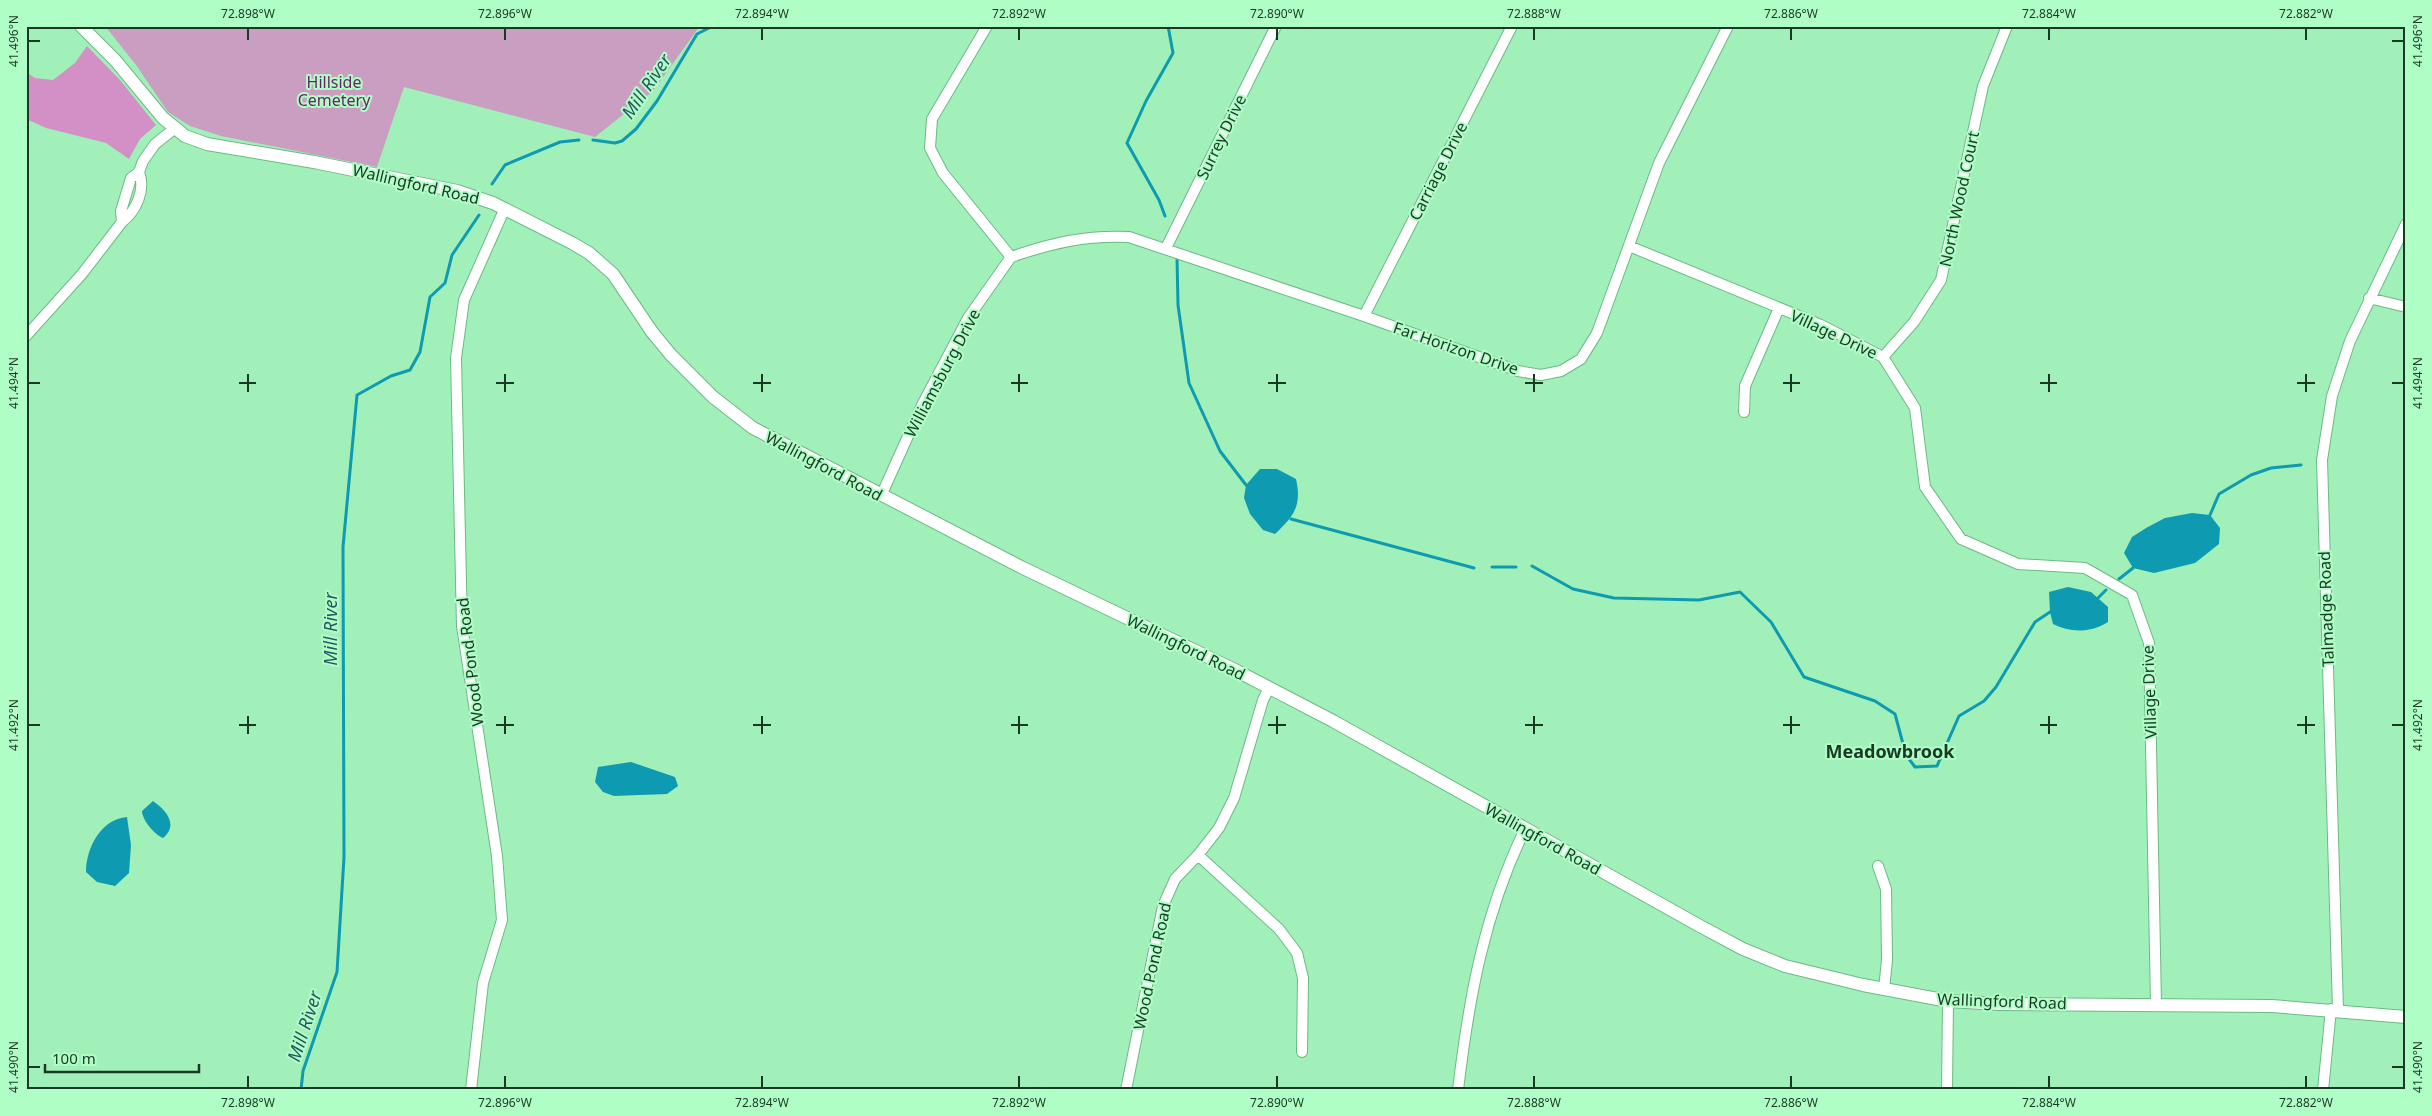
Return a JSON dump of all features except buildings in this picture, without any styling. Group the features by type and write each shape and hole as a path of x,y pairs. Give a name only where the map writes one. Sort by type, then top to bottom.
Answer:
{"street":[{"name":"Wallingford Road","path":"80,26 115,60 174,129 185,136 207,144 428,184 478,197 504,208 572,243 605,266 621,283 652,332 671,355 713,397 741,420 790,449 882,496 1268,688 1378,746 1525,829 1751,952 1785,966 1813,974 1948,1001 2000,1004 2156,1004 2334,1009 2406,1017"},
{"path":"987,26 932,119 930,148 943,173 1011,257"},
{"name":"Surrey Drive","path":"1166,248 1276,26"},
{"name":"Carriage Drive","path":"1364,316 1512,26"},
{"name":"Far Horizon Drive","path":"1011,257 1050,244 1096,236 1129,237 1364,316 1518,372 1541,375 1561,371 1581,359 1597,333 1659,163 1728,26"},
{"name":"North Wood Court","path":"1883,357 1914,322 1941,280 1983,86 2007,26"},
{"path":"26,336 87,269 122,222 121,211 131,178 139,172 148,153 174,129"},
{"name":"Wood Pond Road","path":"471,1090 482,983 502,920 497,856 462,626 456,358 464,300 504,208"},
{"name":"Talmadge Road","path":"2323,1090 2334,1009 2322,460 2332,396 2350,341 2406,224"},
{"name":"Village Drive","path":"1629,246 1821,325 1883,357 1915,408 1925,487 1961,539 2018,564 2085,568 2132,596 2149,643 2156,1004"},
{"name":"Williamsburg Drive","path":"882,496 922,405 968,318 1011,257"},
{"path":"2369,298 2406,307"},
{"path":"1744,412 1745,386 1779,308"},
{"name":"Wood Pond Road","path":"1126,1090 1162,906 1175,879 1198,855 1219,828 1234,798 1268,688"},
{"path":"1458,1090 1472,987 1498,888 1525,829"},
{"path":"1198,855 1279,929 1297,953 1303,978 1302,1052"},
{"path":"1878,866 1886,889 1887,960 1884,989"},
{"path":"1947,1090 1948,1001"}],"green space":[{"name":"Hillside Cemetery","path":"105,26 700,26 653,91 595,137 404,87 377,167 221,136 190,126 168,112 136,65"}],"shaded area":[{"path":"87,46 120,80 156,125 140,139 129,159 106,143 46,128 26,119 26,72 35,78 53,80 75,63"}],"water":[{"path":"1260,469 1277,469 1296,479 1298,496 1295,510 1287,522 1275,534 1263,530 1250,514 1244,498 1246,485"},
{"path":"2192,513 2210,515 2220,528 2219,544 2195,563 2154,573 2133,568 2124,553 2132,537 2165,518"},
{"path":"2068,587 2091,592 2108,607 2108,622 2088,630 2066,629 2053,624 2049,592"},
{"path":"631,762 675,777 678,786 667,794 614,796 603,792 595,782 598,767"},
{"path":"153,801 169,818 170,828 163,838 156,834 144,819 142,811"},
{"path":"127,817 131,845 129,873 115,886 97,882 86,872 92,845 97,836 110,823"}],"waterway":[{"name":"Mill River","path":"593,140 615,143 622,141 636,129 657,101 697,34 713,26"},
{"path":"1165,216 1159,200 1127,143 1146,101 1173,53 1168,26"},
{"name":"Mill River","path":"492,184 505,165 560,142 579,140"},
{"name":"Mill River","path":"301,1090 303,1071 337,972 344,857 343,547 357,395 391,376 410,370 420,352 430,297 445,283 452,255 479,215"},
{"path":"1177,257 1178,305 1189,383 1220,451 1246,485"},
{"path":"2210,515 2219,494 2251,475 2271,468 2301,465"},
{"path":"1291,519 1474,568"},
{"path":"1532,566 1573,589 1614,598 1699,600 1740,592 1771,622 1804,677 1875,701 1895,714 1906,755 1915,767 1937,766 1959,716 1984,701 1996,687 2035,622 2050,612"},
{"path":"1492,567 1516,567"},
{"path":"2119,579 2133,568"},
{"path":"2098,598 2106,590"}],"district":[{"name":"Meadowbrook","path":"1890,751"}]}
